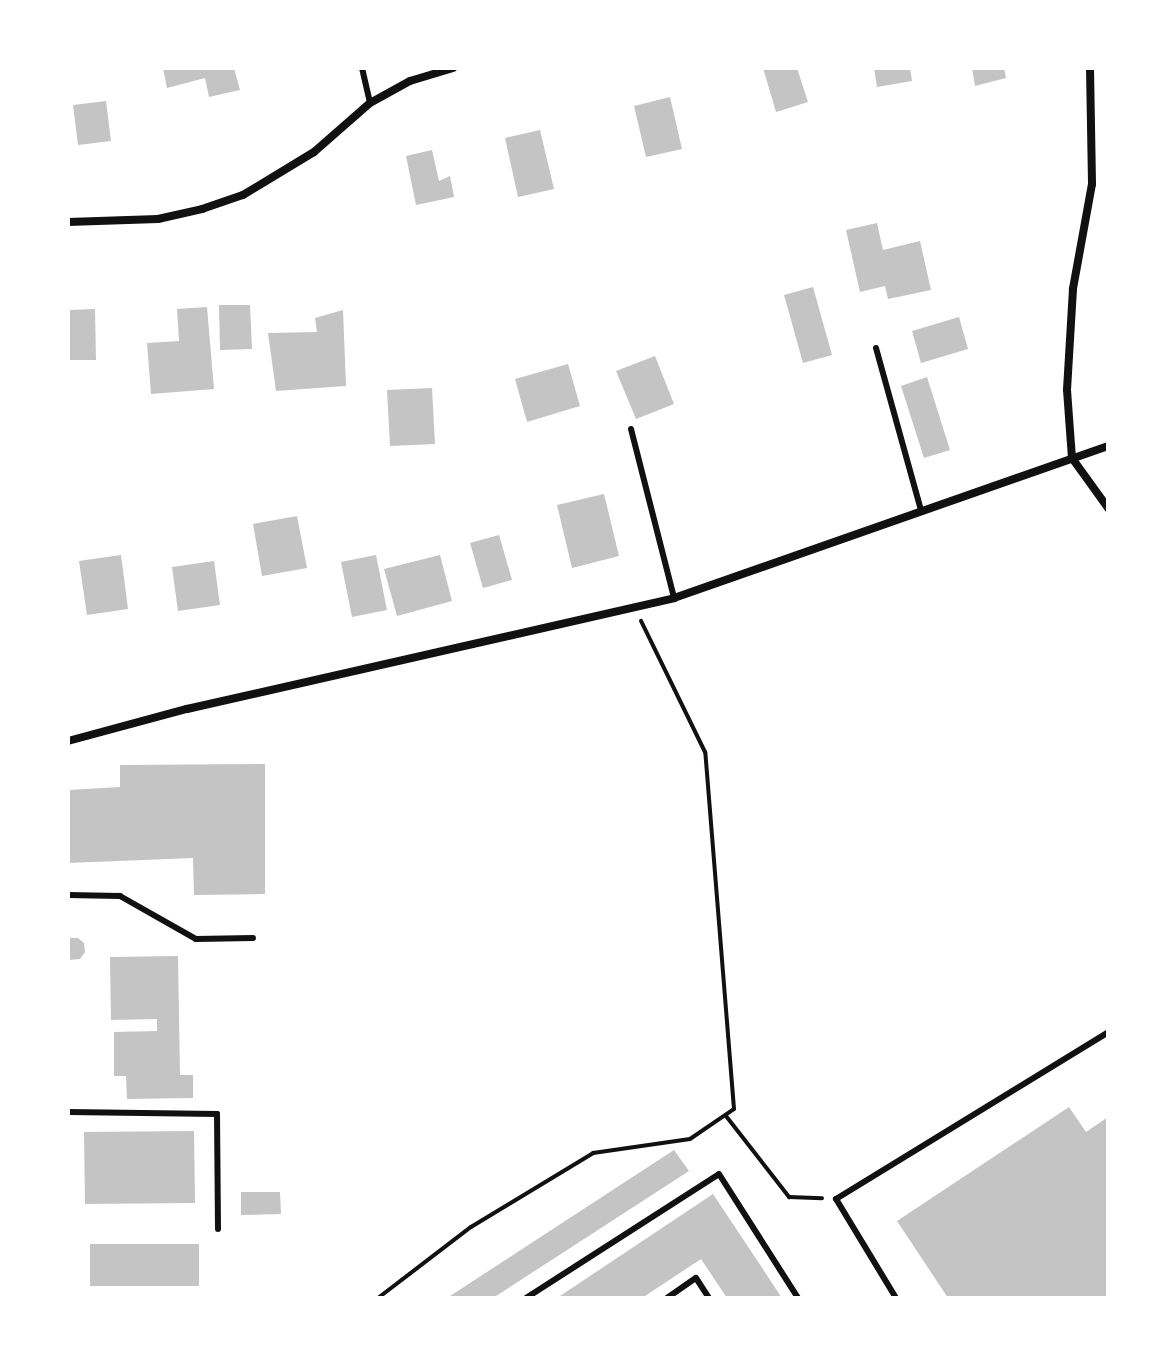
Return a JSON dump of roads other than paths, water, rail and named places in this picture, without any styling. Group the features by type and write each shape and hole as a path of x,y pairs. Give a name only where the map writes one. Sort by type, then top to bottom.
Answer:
{"street":[{"path":"68,222 158,219 243,195 314,152 370,103 410,81 453,68"},
{"path":"1090,68 1092,184 1073,289 1068,376 1072,458 1108,508"},
{"path":"68,741 187,709 674,598 1108,446"}],"lane":[{"path":"362,68 370,103"},
{"path":"876,348 921,510"},
{"path":"631,429 674,598"},
{"path":"68,895 120,896 196,939 253,938"},
{"path":"896,1298 836,1199 1108,1032"},
{"path":"68,1112 217,1114 218,1229"},
{"path":"526,1298 719,1174 798,1298"},
{"path":"667,1298 696,1278 709,1298"}]}
